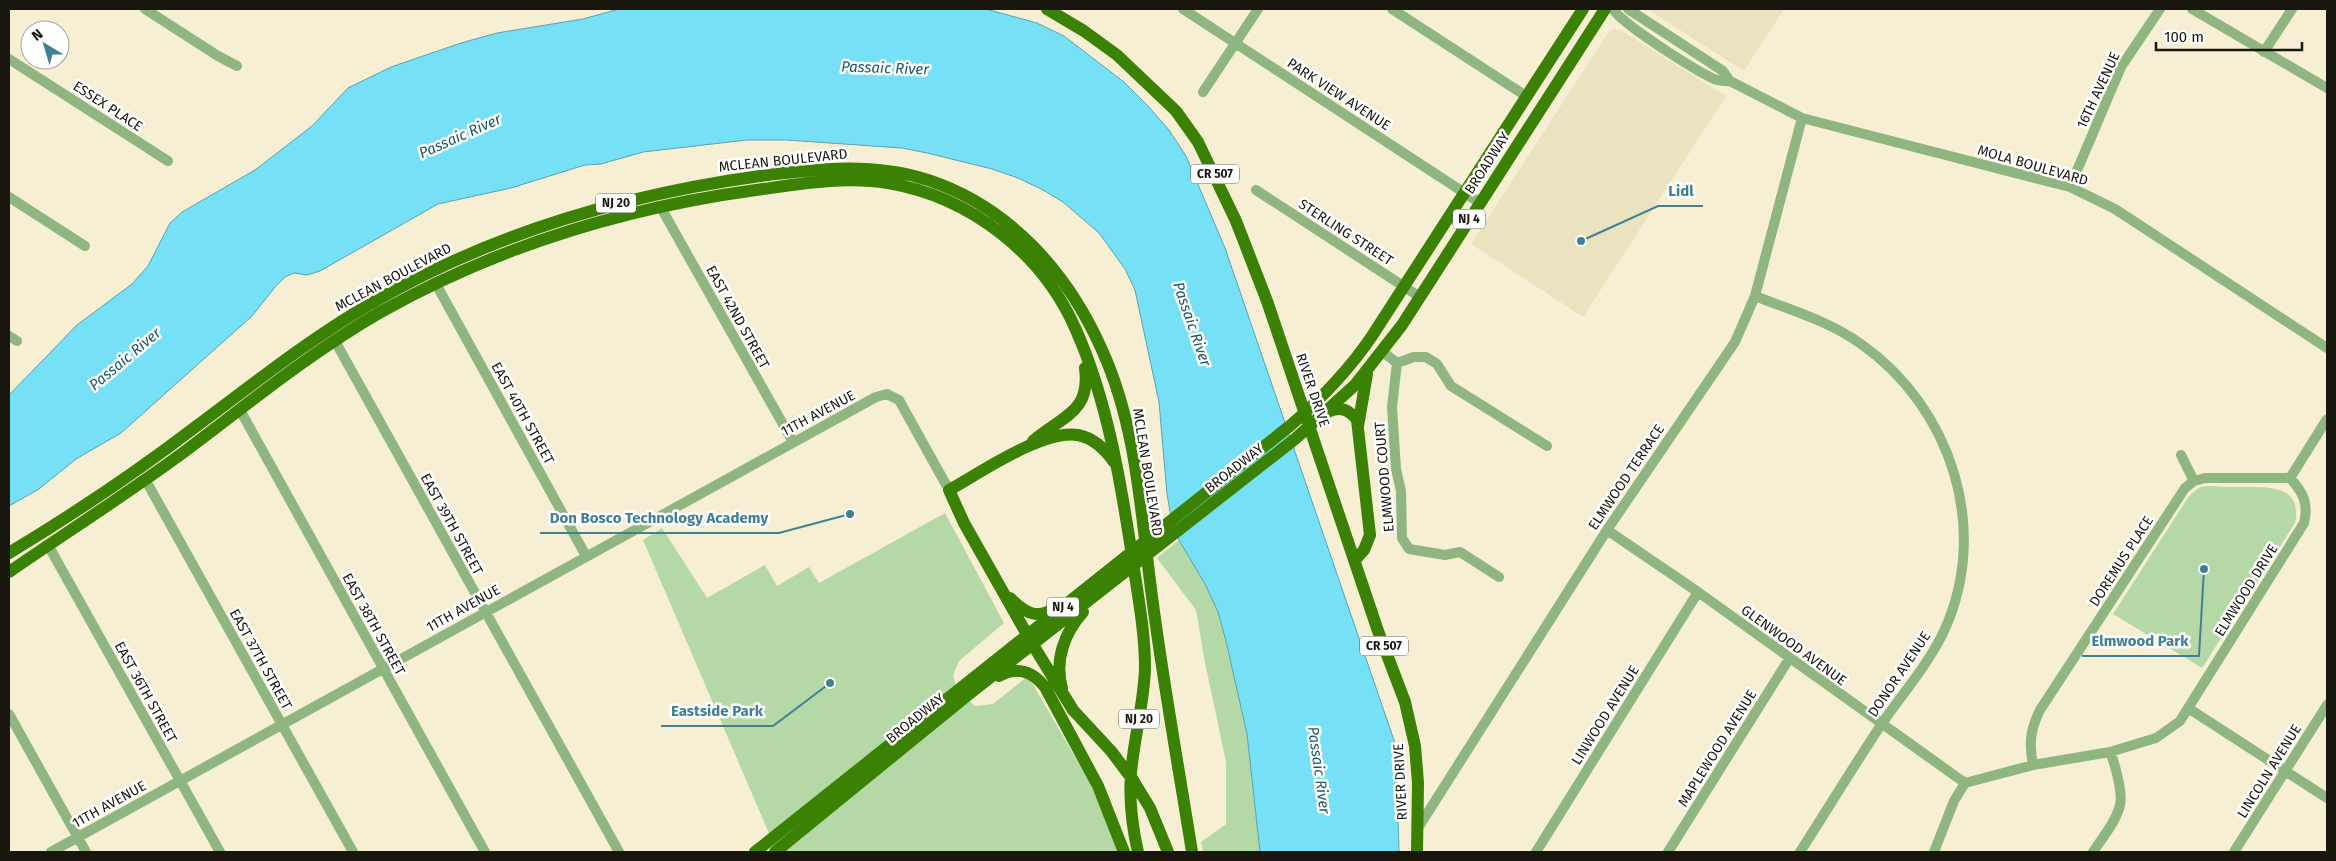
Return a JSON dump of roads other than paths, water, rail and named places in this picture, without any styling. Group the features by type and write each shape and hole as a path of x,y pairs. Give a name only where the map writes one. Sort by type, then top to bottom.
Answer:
{"main road":[{"name":"RIVER DRIVE","path":"1047,9 1084,31 1134,69 1176,111 1198,142 1249,251 1404,702 1415,746 1418,852"},
{"name":"BROADWAY","path":"1030,640 1098,578 1315,404 1340,379 1359,356 1583,9"},
{"name":"BROADWAY","path":"755,852 1030,640 1102,592 1319,419 1350,391 1383,352 1420,297 1605,9"},
{"name":"MCLEAN BOULEVARD","path":"9,554 168,448 282,361 342,321 405,284 487,246 589,211 642,196 706,184 836,167 875,168 911,175 945,186 970,198 994,212 1022,234 1047,260 1070,290 1104,354 1123,406 1130,441 1157,635 1192,852"},
{"name":"MCLEAN BOULEVARD","path":"9,572 146,479 335,340 436,284 483,262 541,239 618,216 660,206 732,193 837,180 891,184 925,193 956,205 1001,233 1026,255 1059,298 1083,345 1094,378 1116,466 1132,556 1144,653 1142,699 1131,789 1132,822 1138,852"},
{"path":"1083,345 1086,382 1082,400 1071,415 1026,446 949,490 964,523 1030,640 1079,718 1111,751 1133,780 1150,808 1168,852"},
{"path":"1358,426 1364,383 1371,367"},
{"path":"1319,419 1328,412 1341,408 1353,414 1357,420 1370,534 1364,550 1355,560"},
{"path":"1026,446 1063,435 1080,435 1101,447 1116,466"},
{"path":"1002,591 1024,610 1035,615 1046,614 1098,578"},
{"path":"1064,696 1059,667 1064,642 1076,619 1102,592"},
{"path":"966,690 1016,669 1026,671 1038,679 1098,786 1124,852"},
{"name":"BROADWAY","path":"775,852 966,690"}],"street":[{"path":"145,9 218,56 238,66"},
{"name":"PARK VIEW AVENUE","path":"1183,9 1480,203"},
{"path":"1203,92 1258,9"},
{"path":"1392,9 1526,96"},
{"name":"MOLA BOULEVARD","path":"1613,9 1616,15 1704,73 1717,80 1730,81 1802,118 2070,187 2093,197 2327,348"},
{"name":"MOLA BOULEVARD","path":"1628,9 1723,71 1730,81"},
{"name":"16TH AVENUE","path":"2070,187 2121,67 2160,9"},
{"path":"2192,9 2327,88"},
{"path":"2264,52 2292,9"},
{"name":"ESSEX PLACE","path":"9,59 168,161"},
{"name":"ELMWOOD TERRACE","path":"1418,828 1607,530 1735,342 1755,296 1802,118"},
{"name":"STERLING STREET","path":"1256,190 1420,297"},
{"path":"9,197 85,246"},
{"name":"EAST 42ND STREET","path":"660,206 793,442"},
{"name":"EAST 40TH STREET","path":"436,284 586,556"},
{"name":"DONOR AVENUE","path":"1755,296 1838,330 1876,354 1898,374 1925,408 1938,429 1954,470 1960,494 1964,539 1960,579 1952,611 1934,652 1882,724 1800,852"},
{"name":"EAST 39TH STREET","path":"335,340 619,852"},
{"path":"1383,352 1396,363 1414,357 1426,357 1437,364 1451,386 1547,446"},
{"name":"ELMWOOD COURT","path":"1396,363 1392,406 1396,469 1401,491 1402,538 1409,549 1445,555 1460,552 1499,577"},
{"name":"11TH AVENUE","path":"51,852 876,397 892,395 902,404 949,490"},
{"name":"EAST 38TH STREET","path":"240,410 485,852"},
{"path":"2181,455 2194,481 2205,478 2290,478 2327,419"},
{"name":"ELMWOOD DRIVE","path":"1965,783 2033,766 2110,752 2156,738 2180,721 2304,523 2307,512 2302,492 2290,478"},
{"name":"EAST 37TH STREET","path":"146,479 353,852"},
{"name":"DOREMUS PLACE","path":"2033,766 2030,739 2032,727 2040,710 2185,488 2194,481"},
{"name":"GLENWOOD AVENUE","path":"1607,530 1698,592 1789,659 1965,783"},
{"name":"EAST 36TH STREET","path":"48,545 220,852"},
{"name":"LINWOOD AVENUE","path":"1536,852 1698,592"},
{"name":"MAPLEWOOD AVENUE","path":"1668,852 1789,659"},
{"name":"LINCOLN AVENUE","path":"2234,852 2327,705"},
{"path":"2188,708 2327,798"},
{"path":"9,714 86,852"},
{"path":"2093,852 2121,803 2114,763 2110,752"},
{"path":"1934,852 1954,801 1965,783"}],"water":[{"name":"Passaic River","path":"619,9 986,9 1037,23 1064,36 1124,82 1148,106 1169,130 1186,156 1225,248 1396,746 1399,852 1260,852 1247,734 1226,641 1218,612 1205,584 1179,540 1171,517 1167,494 1159,402 1135,290 1125,269 1099,233 1063,202 1018,178 992,169 902,148 786,140 747,140 643,152 601,164 585,165 511,188 438,204 320,271 307,275 294,273 285,277 252,316 121,433 76,459 39,489 9,506 9,395 77,325 132,284 148,266 170,223 182,212 255,170 312,126 348,88 391,67 497,33 583,19"}],"place":[{"name":"Lidl","path":"1581,241"},
{"name":"Don Bosco Technology Academy","path":"850,514"},
{"name":"Elmwood Park","path":"2204,569"},
{"name":"Eastside Park","path":"830,683"}]}
